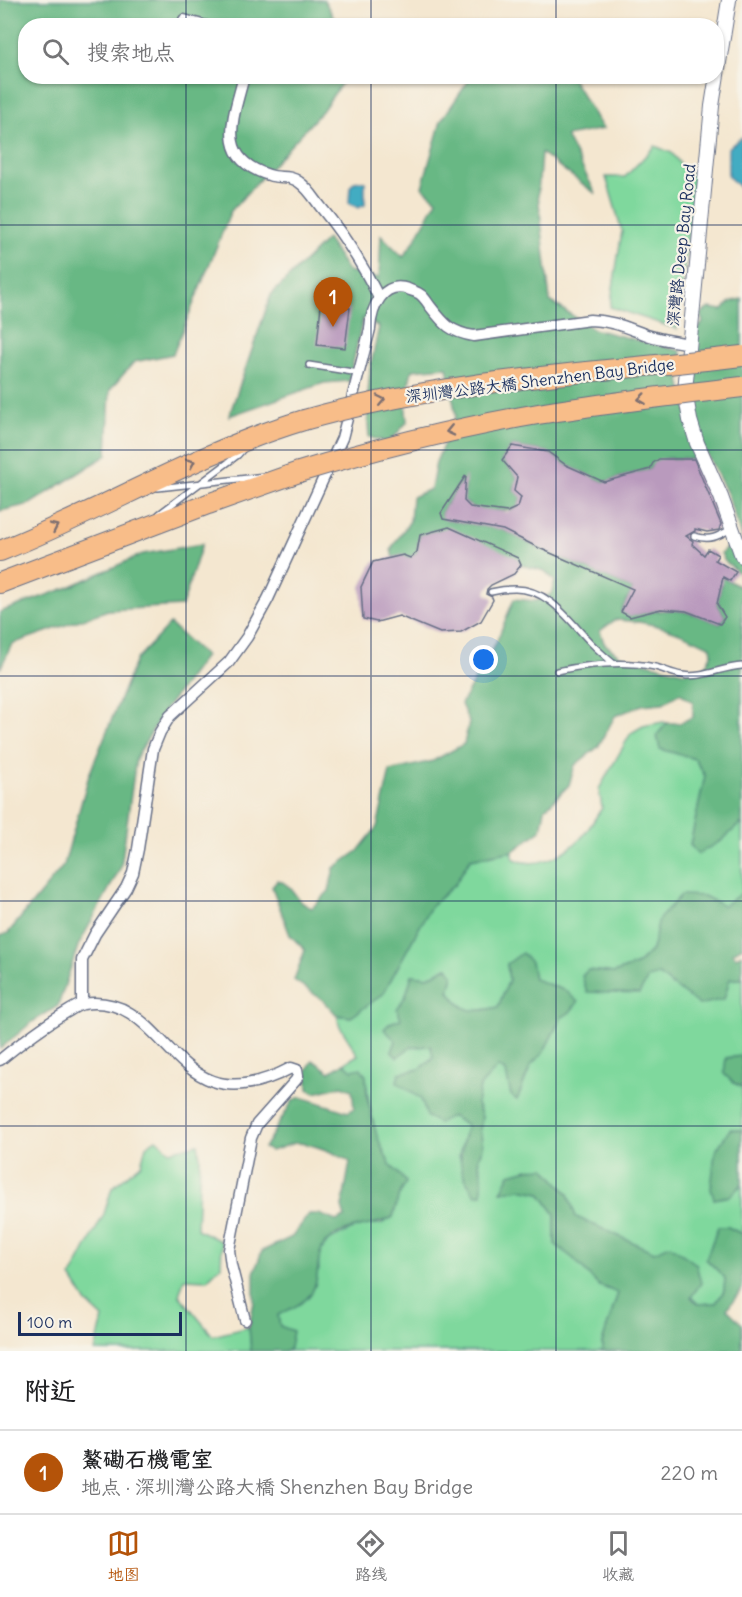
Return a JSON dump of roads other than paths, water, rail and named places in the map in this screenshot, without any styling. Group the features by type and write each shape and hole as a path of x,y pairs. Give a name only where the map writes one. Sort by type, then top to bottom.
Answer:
{"highway":[{"name":"深圳灣公路大橋 Shenzhen Bay Bridge","path":"0,551 211,454 304,420 381,400 453,387 742,356"},
{"name":"深圳灣公路大橋 Shenzhen Bay Bridge","path":"0,583 295,474 392,445 509,420 742,387"}],"street":[{"name":"深灣路 Deep Bay Road","path":"724,31 729,0"},
{"path":"242,84 230,137 239,158 270,176 288,176 299,182 341,232 364,267 379,298"},
{"name":"深灣路 Deep Bay Road","path":"715,84 688,344 686,391 696,443 721,497 742,556"},
{"path":"82,1004 82,960 95,934 126,888 133,873 153,748 170,717 229,662 268,599 342,438 370,329 372,310 379,298 388,289 401,287 421,294 446,326 459,334 474,336 590,321 606,321 651,336 688,344"},
{"path":"0,1060 40,1027 82,1004 112,1005 137,1018 199,1075 218,1084 244,1086 271,1078 291,1068 297,1070 296,1080 257,1124 251,1138 229,1250 245,1320"}],"lane":[{"path":"309,365 359,373"},
{"path":"138,531 238,455 252,438"},
{"path":"126,493 256,475 295,474"},
{"path":"694,536 705,539 715,538 731,529"},
{"path":"491,592 516,589 535,593 555,604 613,663"},
{"path":"557,671 613,663 655,667 682,675 704,676 731,667 742,666"}],"water":[{"path":"742,137 742,190 728,176 728,148"},
{"path":"354,182 365,182 365,205 358,208 349,203 350,187"}],"place":[{"name":"鰲磡石機電室","path":"333,327"}]}
